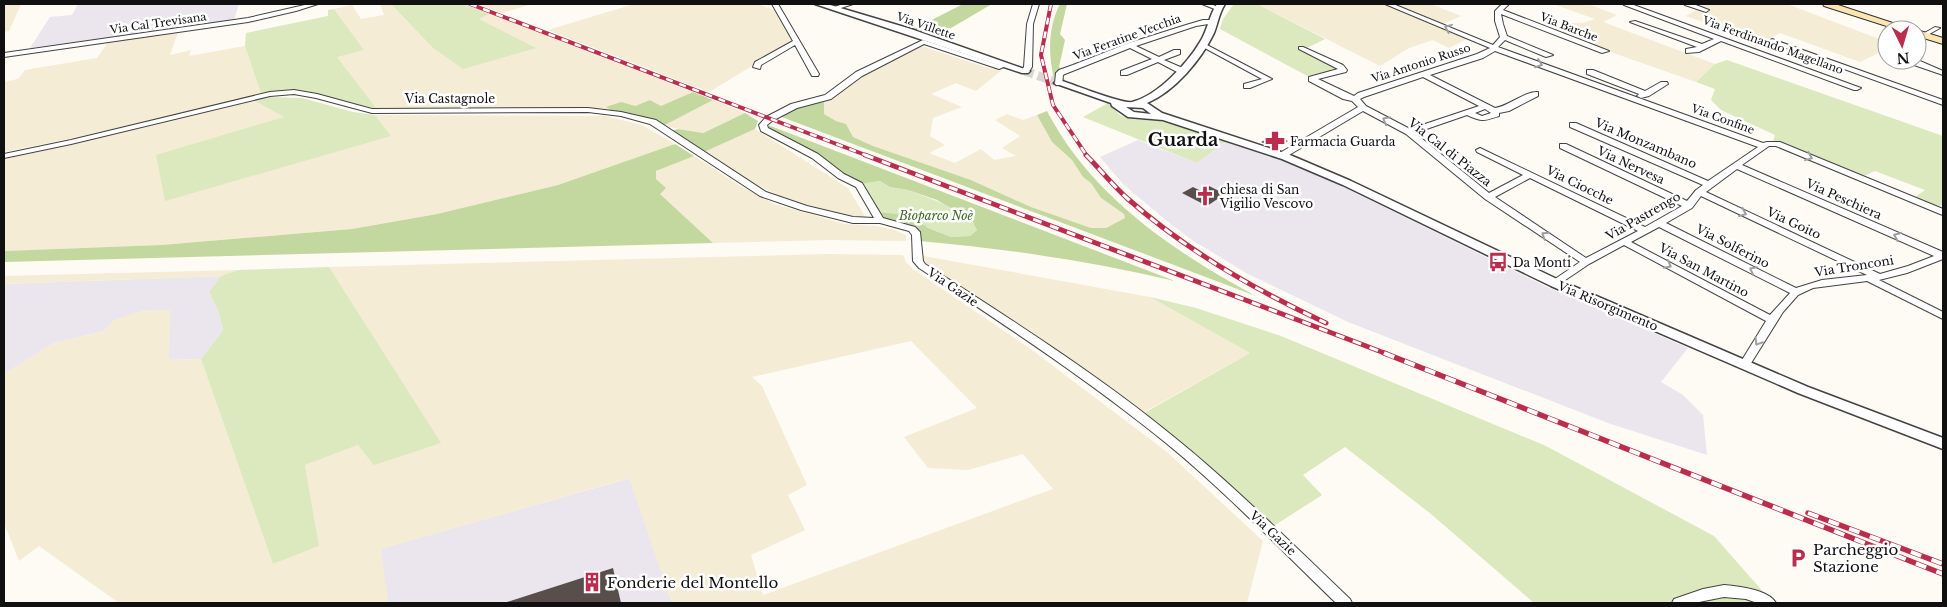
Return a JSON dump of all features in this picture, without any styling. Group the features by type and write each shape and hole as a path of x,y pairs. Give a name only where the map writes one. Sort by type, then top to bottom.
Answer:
{"main road":[{"path":"1827,4 1877,20"},
{"path":"1927,36 1943,41"}],"street":[{"name":"Via Cal Trevisana","path":"4,55 248,20 315,4"},
{"path":"775,4 815,74"},
{"name":"Via Villette","path":"819,4 908,31 1025,72"},
{"path":"835,8 850,4"},
{"path":"1025,72 1028,67 1030,24 1036,4"},
{"path":"1130,106 1154,96 1182,71 1203,45 1219,6 1205,4"},
{"name":"Via Confine","path":"1388,4 1493,47 1764,146 1771,143 1777,144 1943,212"},
{"path":"1506,4 1498,10 1498,23 1504,37 1549,56"},
{"name":"Via Ferdinando Magellano","path":"1626,4 1857,88"},
{"path":"1687,4 1706,10"},
{"name":"Via Barche","path":"1498,10 1605,51"},
{"name":"Via Feratine Vecchia","path":"1059,83 1058,75 1062,72 1149,39 1202,23 1213,22"},
{"path":"1634,22 1703,47"},
{"path":"1927,32 1936,28"},
{"path":"1493,47 1504,37"},
{"path":"1688,51 1703,47 1721,38"},
{"path":"757,67 758,64 796,42"},
{"path":"880,220 859,185 841,176 815,156 764,129 765,122 794,106 828,98 859,74 923,42 999,67 1004,65"},
{"path":"1772,42 1943,103"},
{"path":"1203,45 1268,79 1247,86"},
{"path":"1133,47 1182,71"},
{"name":"Via Antonio Russo","path":"1355,99 1361,95 1424,76 1480,56 1493,47"},
{"name":"Via Cal di Piazza","path":"1301,48 1343,70 1312,79 1355,99 1364,108 1409,132 1488,197 1586,262"},
{"path":"1124,73 1177,52"},
{"path":"1927,67 1943,73"},
{"path":"1590,72 1646,94"},
{"path":"1424,76 1494,111 1506,108 1535,94"},
{"name":"Via Risorgimento","path":"1059,83 1130,106 1150,108 1171,120"},
{"path":"1636,99 1664,84"},
{"name":"Via Castagnole","path":"4,156 71,142 270,94 294,92 372,111 605,111 653,122 763,194 804,208 853,220 880,220"},
{"path":"1142,116 1150,114 1154,96"},
{"name":"Via Risorgimento","path":"1130,106 1131,115 1171,120 1282,156 1347,183 1555,283 1803,390 1941,442"},
{"path":"1409,132 1485,107"},
{"path":"1282,156 1364,108"},
{"path":"1468,113 1482,119 1496,114 1494,111"},
{"name":"Via Monzambano","path":"1573,126 1709,184"},
{"name":"Via Nervesa","path":"1563,146 1689,206"},
{"name":"Via Pastrengo","path":"1555,283 1586,262 1689,206 1699,192 1709,184 1764,146"},
{"name":"Via Ciocche","path":"1480,150 1646,231"},
{"name":"Via Peschiera","path":"1736,165 1943,255"},
{"name":"Via Ciocche","path":"1488,197 1530,174"},
{"name":"Via Goito","path":"1699,192 1873,277 1943,316"},
{"name":"Via Gazie","path":"880,220 912,229 917,234 919,241 918,261 922,266 1073,366 1170,440 1235,498 1345,603"},
{"name":"Via Solferino","path":"1659,223 1796,292"},
{"name":"Via San Martino","path":"1625,242 1772,320"},
{"name":"Via Tronconi","path":"1796,292 1812,285 1873,277 1922,265 1943,255"},
{"path":"1744,365 1772,320 1796,292"},
{"path":"1679,603 1700,595 1726,590 1743,591 1770,603"}],"shaded area":[{"path":"4,4 21,4 9,31 4,32"},
{"path":"78,4 239,4 234,20 30,48 50,17 72,15"},
{"path":"380,4 391,4 432,47 535,48 479,19 490,14 693,92 661,106 650,100 635,106 606,107 611,110 377,109 336,56 364,50 334,9 352,5 361,19 384,15"},
{"path":"477,4 532,4 502,13"},
{"path":"634,4 758,4 780,12 795,40 709,92 548,30"},
{"path":"1257,4 1431,4 1461,16 1441,25 1467,39 1449,48 1433,40 1409,48 1380,66"},
{"path":"1553,4 1588,4 1617,15 1603,22 1715,64 1696,82 1565,36 1551,30 1565,23 1583,23 1595,19"},
{"path":"1684,4 1787,4 1877,38 1877,54 1860,62 1780,33 1762,43 1686,16 1698,9"},
{"path":"178,32 170,55 191,50 189,56 245,46 261,94 74,138 4,152 4,82 18,79 25,70 97,58 109,41"},
{"path":"918,45 985,67 1002,70 976,91 956,83 931,94 962,107 933,118 930,136 945,145 929,153 955,163 981,149 994,160 1016,156 1002,148 1020,136 995,120 1007,114 1023,120 1037,115 1052,142 1072,160 1083,177 1091,183 1101,198 1124,214 1125,218 1106,228 1091,228 1031,207 971,180 873,146 853,137 846,124 824,114 824,102 843,91 853,80"},
{"path":"253,100 285,117 391,136 375,115 605,116 642,125 675,144 558,185 437,214 352,229 161,245 4,251 4,157 74,143"},
{"path":"713,100 745,113 702,133 663,126"},
{"path":"755,129 848,188 866,218 850,217 783,198 747,179 704,152"},
{"path":"1138,140 1197,163 1226,141 1273,157 1337,184 1545,286 1688,348 1661,382 1683,395 1703,415 1707,455 1608,423 1348,322 1248,274 1192,240 1167,221 1124,185 1100,157"},
{"path":"694,156 737,184 774,204 845,224 877,226 894,230 906,235 906,241 830,240 713,243 660,194 661,183 656,179 656,172"},
{"path":"828,254 903,255 906,262 913,269 1032,350 1167,452 1263,541 1247,603 672,603 629,478 381,549 388,603 119,603 39,546 19,561 4,523 4,374 54,343 104,331 113,321 146,310 170,310 169,360 201,359 273,564 319,546 305,465 358,445 440,443 329,267","holes":["911,341 977,408 904,437 928,468 968,470 1023,454 1053,489 763,595 751,555 805,530 788,495 807,485 762,386 752,377"]},
{"path":"918,255 1150,297 1250,353 1139,415 925,264"},
{"path":"238,270 221,276 4,284 4,276"},
{"path":"221,276 209,292 218,310 223,330 201,359 168,360 170,310 146,310 113,321 104,331 54,343 4,374 4,284"},
{"path":"630,478 672,603 388,603 380,549"}],"green space":[{"path":"391,4 463,4 490,14 479,19 536,48 463,69 432,47"},
{"path":"963,4 992,4 934,38 912,30"},
{"path":"1060,4 1067,4 1060,34 1065,40 1059,67 1066,83 1054,79 1050,50 1051,31"},
{"path":"1234,4 1257,4 1325,39 1305,49 1349,71 1313,79 1220,29 1223,19"},
{"path":"334,9 364,50 337,57 377,109 310,92 287,91 261,94 245,46 246,33 328,16 328,10"},
{"path":"1727,60 1943,136 1943,205 1939,206 1914,198 1925,190 1875,171 1859,178 1773,142 1775,135 1721,110 1711,100 1715,89 1696,82 1715,64"},
{"path":"693,92 713,100 663,126 641,116 611,110 606,107 621,102 635,106 650,100 661,106"},
{"path":"268,97 302,98 353,112 375,115 391,136 165,201 156,155 284,117 253,100"},
{"path":"824,102 824,114 846,124 853,137 873,146 971,180 1031,207 1091,228 1106,228 1125,218 1124,214 1101,198 1091,183 1083,177 1072,160 1052,142 1037,115 1047,111 1065,142 1087,170 1137,219 1165,241 1256,296 779,116 805,105"},
{"path":"1108,103 1120,115 1130,119 1159,121 1226,141 1197,163 1083,117"},
{"path":"745,113 758,121 755,129 704,152 671,131 678,129 703,133"},
{"path":"768,125 1175,281 1112,267 1048,256 920,241 919,231 883,219 877,212 911,215 928,228 951,237 970,236 977,230 972,220 937,200 908,190 890,187 880,181 860,184 843,175 796,142 769,128"},
{"path":"675,144 694,156 656,171 656,179 666,188 660,194 713,243 4,262 4,251 161,245 352,229 437,214 558,185"},
{"name":"Bioparco Noè","path":"880,181 890,187 908,190 947,205 954,211 973,220 977,230 970,236 951,237 928,228 911,215 877,212 860,184"},
{"path":"329,267 441,443 374,465 358,445 305,465 319,546 273,564 201,359 223,330 218,310 209,292 221,276 238,270"},
{"path":"1150,297 1196,308 1281,336 1546,446 1714,536 1773,603 1534,603 1431,514 1345,447 1303,475 1322,495 1272,527 1139,416 1250,353"}],"building":[{"name":"Farmacia Guarda","path":"1274,135 1288,141 1275,148 1261,142"},
{"name":"chiesa di San Vigilio Vescovo","path":"1209,186 1225,194 1207,206 1182,193 1193,187 1201,191"},
{"name":"Fonderie del Montello","path":"613,568 621,603 507,602"}],"tunnel":[{"path":"1025,71 1059,83"}],"railway":[{"path":"470,4 868,156"},
{"path":"1051,4 1041,55 1053,105 1087,156"},
{"path":"865,155 1387,354"},
{"path":"1086,155 1122,194 1174,236 1248,283 1326,323"},
{"path":"1384,353 1943,574"},
{"path":"1808,513 1943,564"}],"place":[{"name":"Farmacia Guarda","path":"1275,141"},
{"name":"chiesa di San Vigilio Vescovo","path":"1205,196"},
{"name":"Da Monti","path":"1498,262"},
{"name":"Parcheggio Stazione","path":"1798,558"},
{"name":"Fonderie del Montello","path":"592,582"}],"district":[{"name":"Guarda","path":"1183,140"}]}
